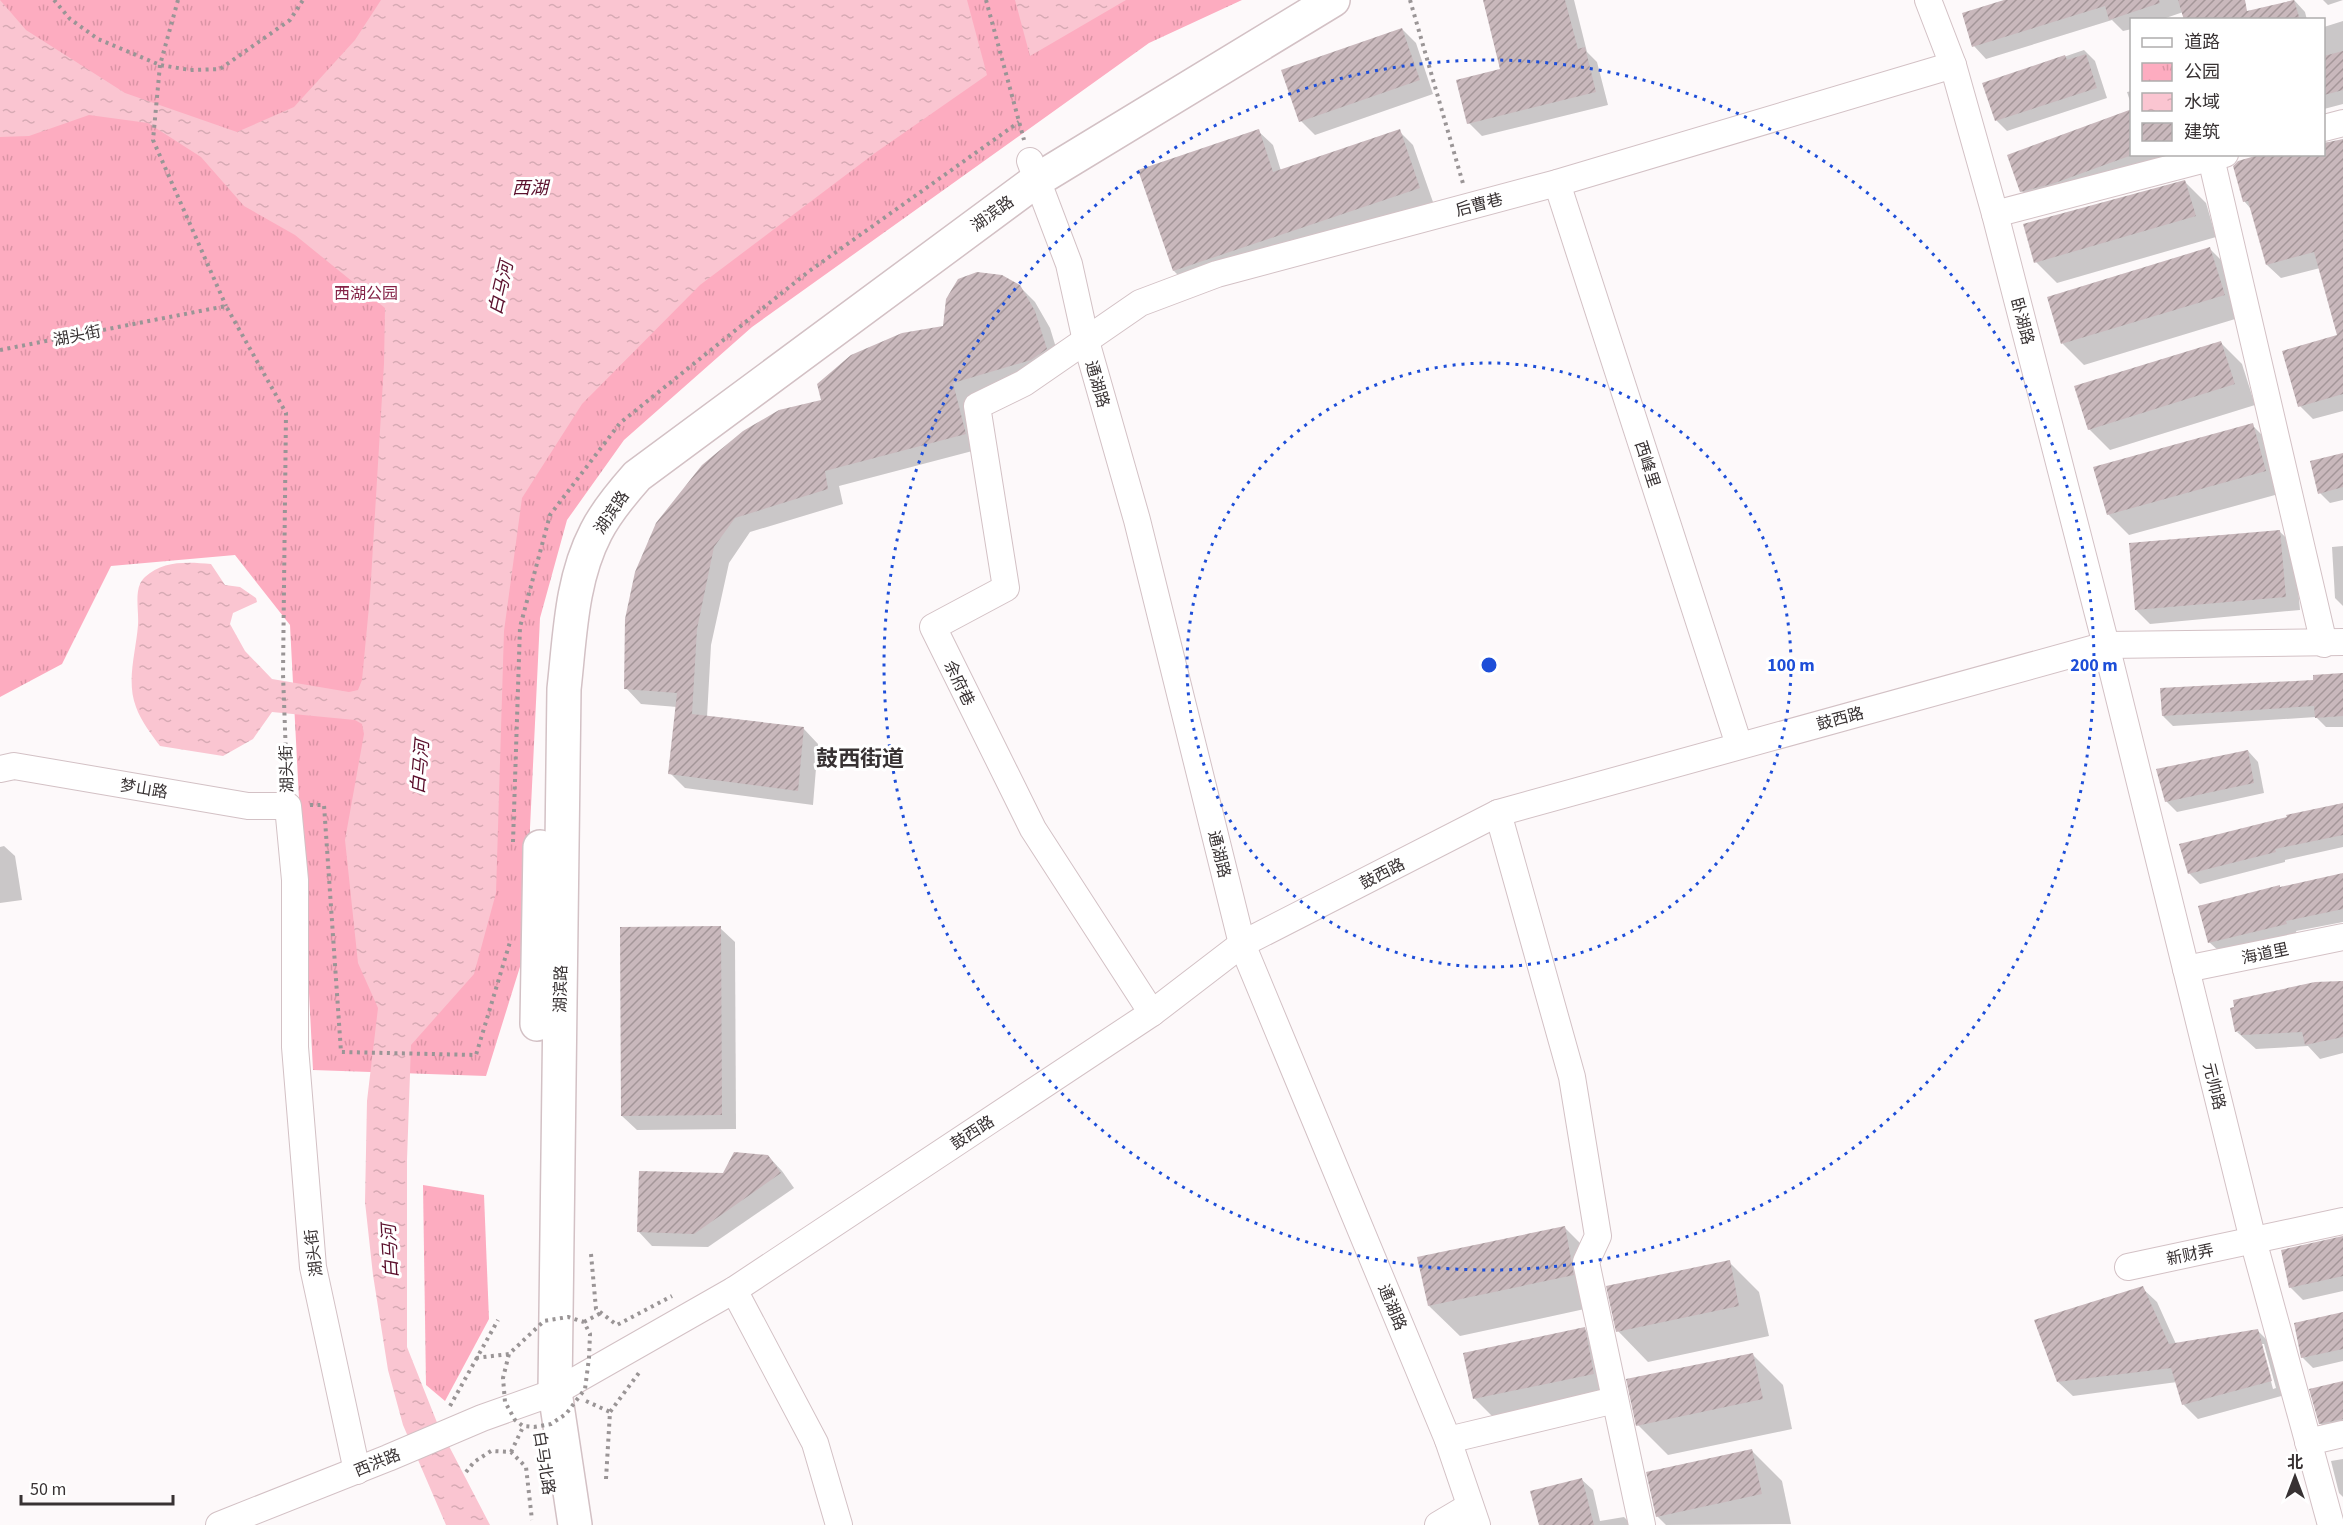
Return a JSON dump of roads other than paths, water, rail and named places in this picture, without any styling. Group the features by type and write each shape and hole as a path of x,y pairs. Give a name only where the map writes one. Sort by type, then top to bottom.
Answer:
{"main road":[{"name":"湖滨路","path":"549,1404 537,916 545,695 553,591 573,535 601,484 648,439 1034,170 1296,0"},
{"name":"湖滨路","path":"1034,170 1333,0"},
{"name":"白马北路","path":"543,1522 549,1404"},
{"path":"549,1404 575,1525"}],"street":[{"name":"卧湖路","path":"1930,0 1953,65 1995,214 2106,645"},
{"name":"后曹巷","path":"1024,383 1140,303 1217,274 1557,183 1953,65"},
{"path":"2325,128 2343,123"},
{"path":"1995,214 2218,156 2333,643"},
{"name":"通湖路","path":"1034,170 1069,264 1086,341 1140,531 1242,944 1448,1440 1473,1516"},
{"name":"西峰里","path":"1557,183 1739,745"},
{"name":"余府巷","path":"1024,383 977,406 1006,588 933,627 1033,829 1152,1013"},
{"name":"鼓西路","path":"549,1404 734,1290 1152,1013 1242,944 1498,813 2106,645 2333,643"},
{"name":"元帅路","path":"2106,645 2253,1240 2331,1525"},
{"name":"梦山路","path":"0,769 14,766 248,806 288,806"},
{"name":"湖头街","path":"288,806 295,880 295,1047 313,1267 357,1471"},
{"path":"1498,813 1572,1077 1598,1236 1586,1262 1642,1525"},
{"name":"海道里","path":"2186,969 2343,937"},
{"name":"新财弄","path":"2128,1267 2343,1221"},
{"path":"734,1290 815,1443 839,1525"},
{"path":"1448,1440 1615,1400"},
{"name":"西洪路","path":"219,1525 357,1471 482,1418 549,1404"},
{"path":"2308,1442 2343,1434"},
{"path":"1438,1525 1473,1516"}],"water":[{"name":"西湖","path":"0,0 26,30 125,93 237,132 294,107 355,40 381,0 967,0 987,75 875,153 700,285 582,404 522,498 504,631 496,893 474,974 411,1045 407,1160 407,1347 438,1425 490,1525 446,1525 403,1425 388,1370 373,1275 365,1202 367,1101 378,1008 358,963 345,840 364,734 362,724 355,720 272,712 253,739 223,756 160,746 138,712 132,687 140,583 152,571 168,565 194,563 211,564 225,585 240,587 256,598 257,602 233,613 230,624 245,651 272,679 349,692 358,690 362,680 370,596 384,364 385,308 295,235 244,206 201,157 148,123 89,115 29,136 0,137"},
{"path":"1015,0 1126,0 1030,56"}],"district":[{"name":"鼓西街道","path":"860,758"}],"water label":[{"name":"白马河","path":"501,288"},
{"name":"白马河","path":"420,767"},
{"name":"白马河","path":"390,1251"}],"park label":[{"name":"西湖公园","path":"366,293"}]}
